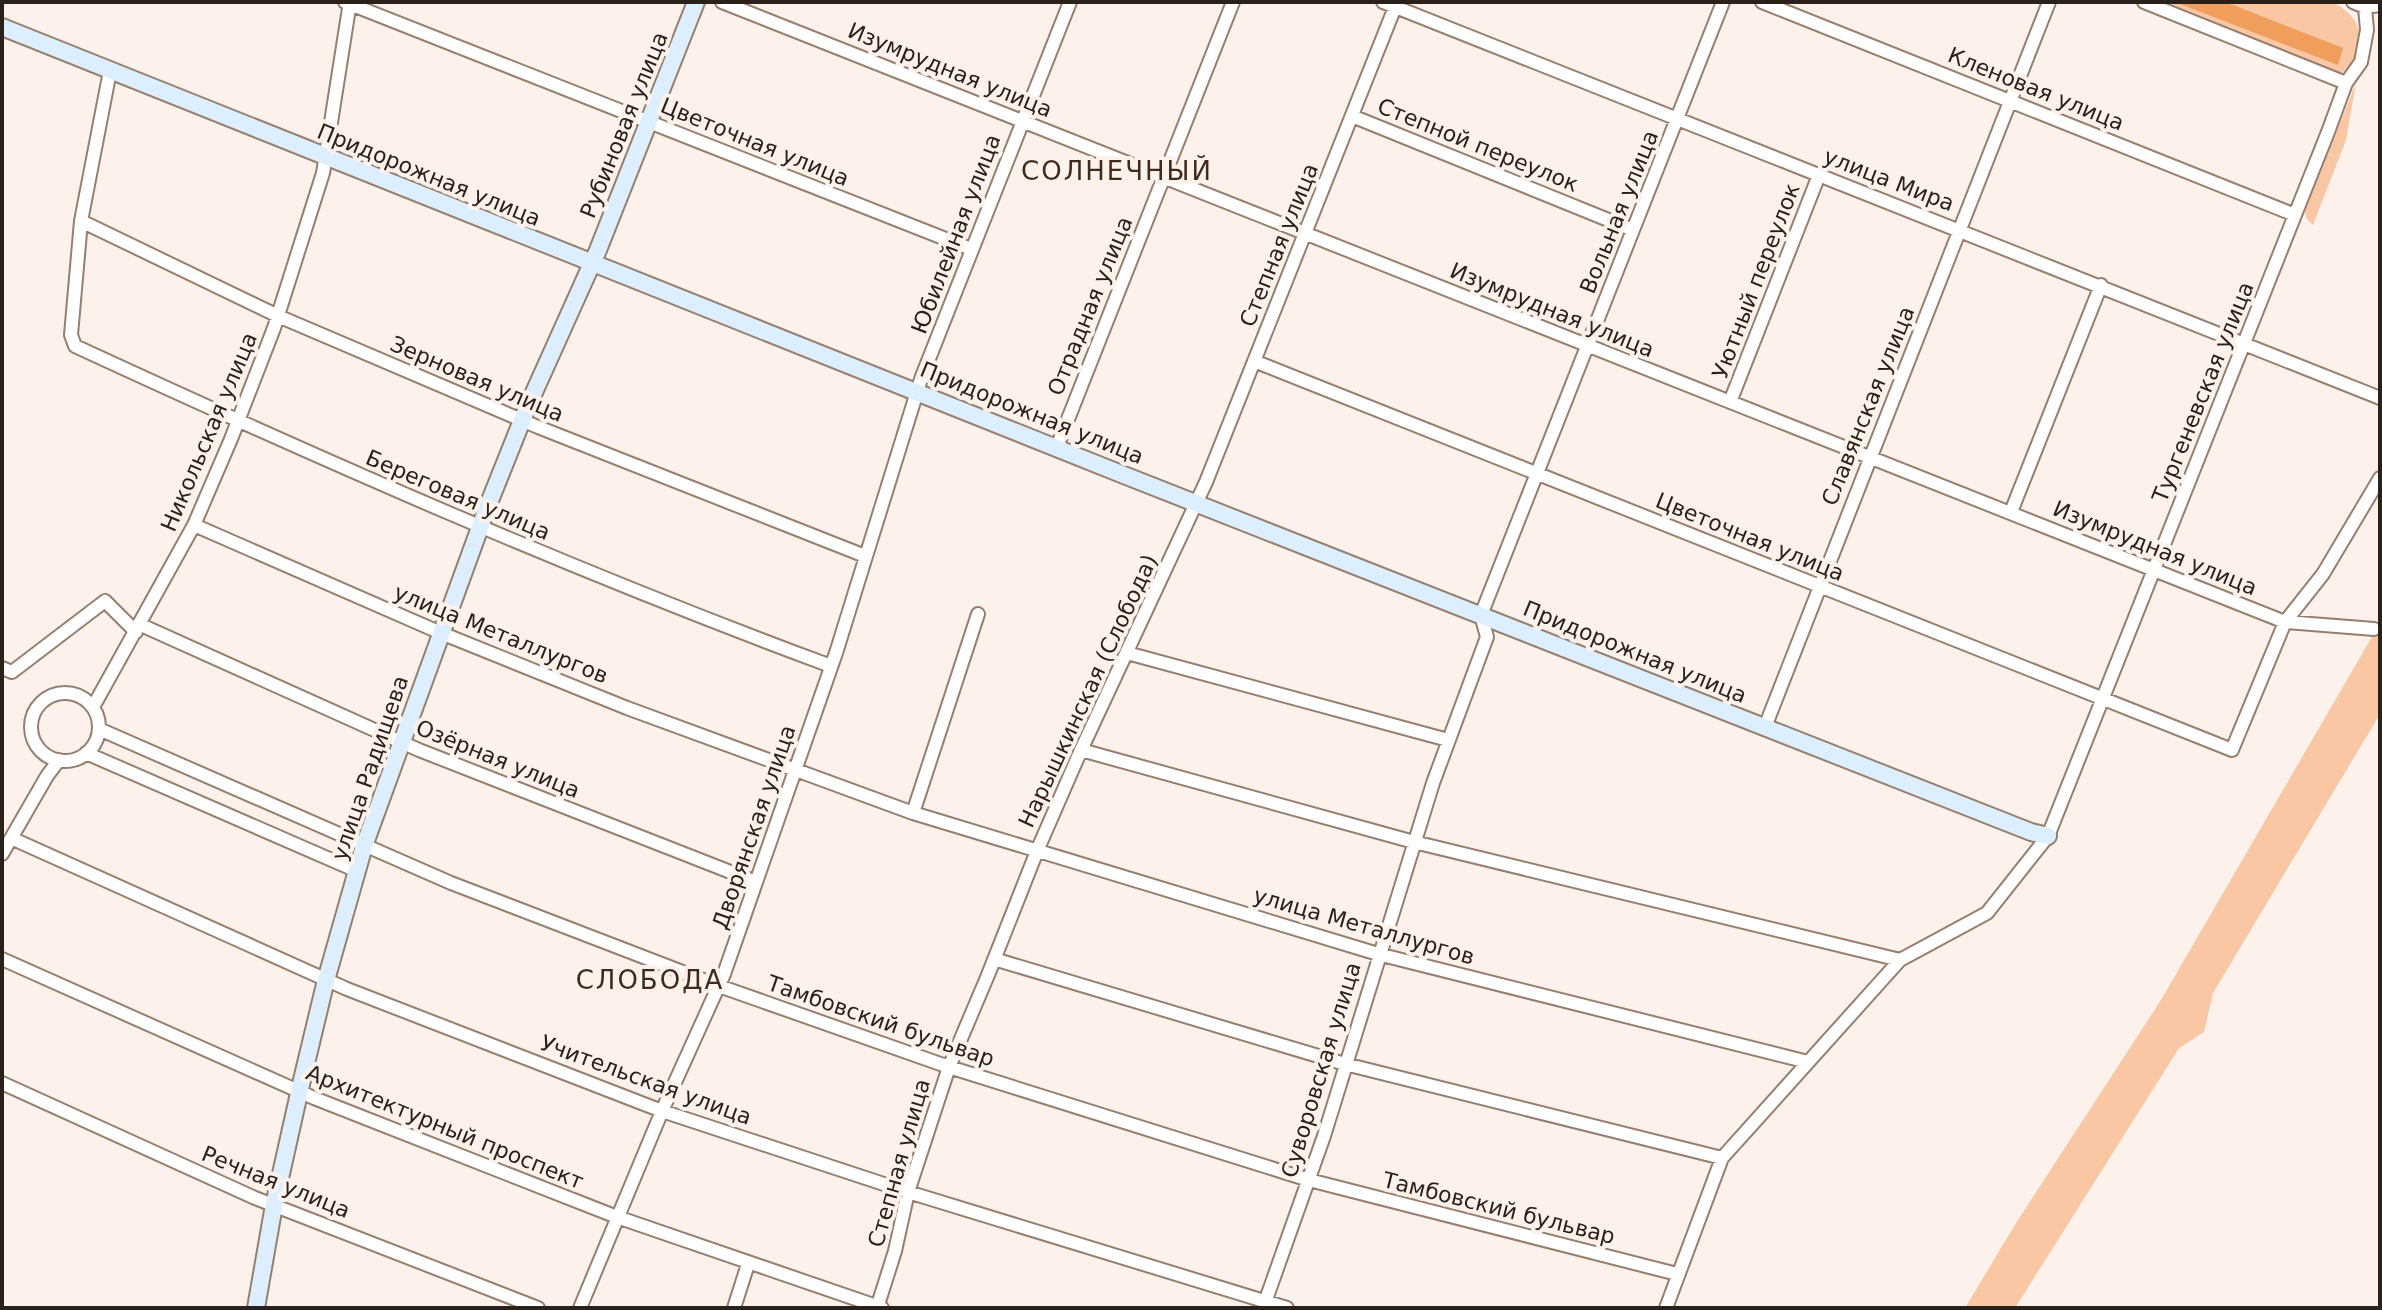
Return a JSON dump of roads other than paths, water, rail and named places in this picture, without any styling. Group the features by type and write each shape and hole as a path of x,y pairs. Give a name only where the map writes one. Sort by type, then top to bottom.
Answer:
{"street":[{"name":"Рубиновая улица","path":"592,263 696,2"},
{"name":"Изумрудная улица","path":"722,2 2285,622 2374,629"},
{"name":"Отрадная улица","path":"1057,447 1233,2"},
{"name":"улица Мира","path":"1383,2 2380,398"},
{"name":"Вольная улица","path":"1481,615 1723,2"},
{"name":"Кленовая улица","path":"1762,2 2295,215"},
{"name":"Славянская улица","path":"1765,727 2049,2"},
{"path":"2144,2 2346,83"},
{"name":"Цветочная улица","path":"348,3 971,249"},
{"name":"Никольская улица","path":"93,707 194,525 278,316 305,237 326,158 348,3"},
{"name":"Юбилейная улица","path":"917,392 1023,121 1065,4"},
{"path":"2359,4 2380,5"},
{"name":"Тургеневская улица","path":"1722,1158 1900,960 1987,913 2048,836 2346,83 2361,62 2367,30 2359,4"},
{"name":"Степная улица","path":"1197,502 1397,5"},
{"name":"Придорожная улица","path":"2,27 917,392 2031,832 2048,836"},
{"path":"81,221 110,71"},
{"name":"Степной переулок","path":"1352,116 1633,230"},
{"name":"Уютный переулок","path":"1730,402 1819,175"},
{"name":"Зерновая улица","path":"81,221 278,316 695,491 865,556"},
{"name":"Береговая улица","path":"81,221 71,335 75,346 480,528 831,666"},
{"name":"улица Радищева","path":"256,1308 274,1205 326,980 364,846 480,528 523,420 592,263"},
{"path":"2011,512 2101,285"},
{"name":"Цветочная улица","path":"1254,361 2232,750 2285,622"},
{"name":"Дворянская улица","path":"580,1308 662,1111 719,986 831,666 917,392"},
{"path":"2285,622 2323,574 2380,478"},
{"name":"Нарышкинская (Слобода)","path":"1019,898 1081,750 1197,502"},
{"name":"улица Металлургов","path":"194,525 441,633 627,708 913,813 1378,954 1808,1062"},
{"path":"2,668 12,672 105,601 138,629"},
{"path":"913,813 978,614"},
{"name":"Суворовская улица","path":"1264,1305 1309,1180 1448,740 1487,637 1481,615"},
{"name":"Озёрная улица","path":"138,629 402,742 756,882"},
{"path":"1127,653 1448,740"},
{"path":"64,692 85,699 93,707 99,729 96,740 86,753 70,760 59,760 39,750 30,730 36,708 43,700 64,692"},
{"name":"Тамбовский бульвар","path":"99,729 364,846 538,917 719,986 949,1067 1309,1180 1677,1274"},
{"path":"1081,750 1414,842 1900,960"},
{"path":"86,753 357,871"},
{"path":"2,854 59,760"},
{"name":"Учительская улица","path":"11,838 326,980 662,1111 1264,1305 1287,1308"},
{"name":"Степная улица","path":"879,1308 908,1192 949,1067 1019,898"},
{"name":"Архитектурный проспект","path":"2,959 300,1092 617,1217 879,1308"},
{"path":"994,959 1345,1064 1722,1158 1666,1308"},
{"name":"Речная улица","path":"2,1083 274,1205 538,1308"},
{"path":"734,1308 748,1264"}],"district":[{"name":"СОЛНЕЧНЫЙ","path":"1117,171"},
{"name":"СЛОБОДА","path":"650,980"}]}
